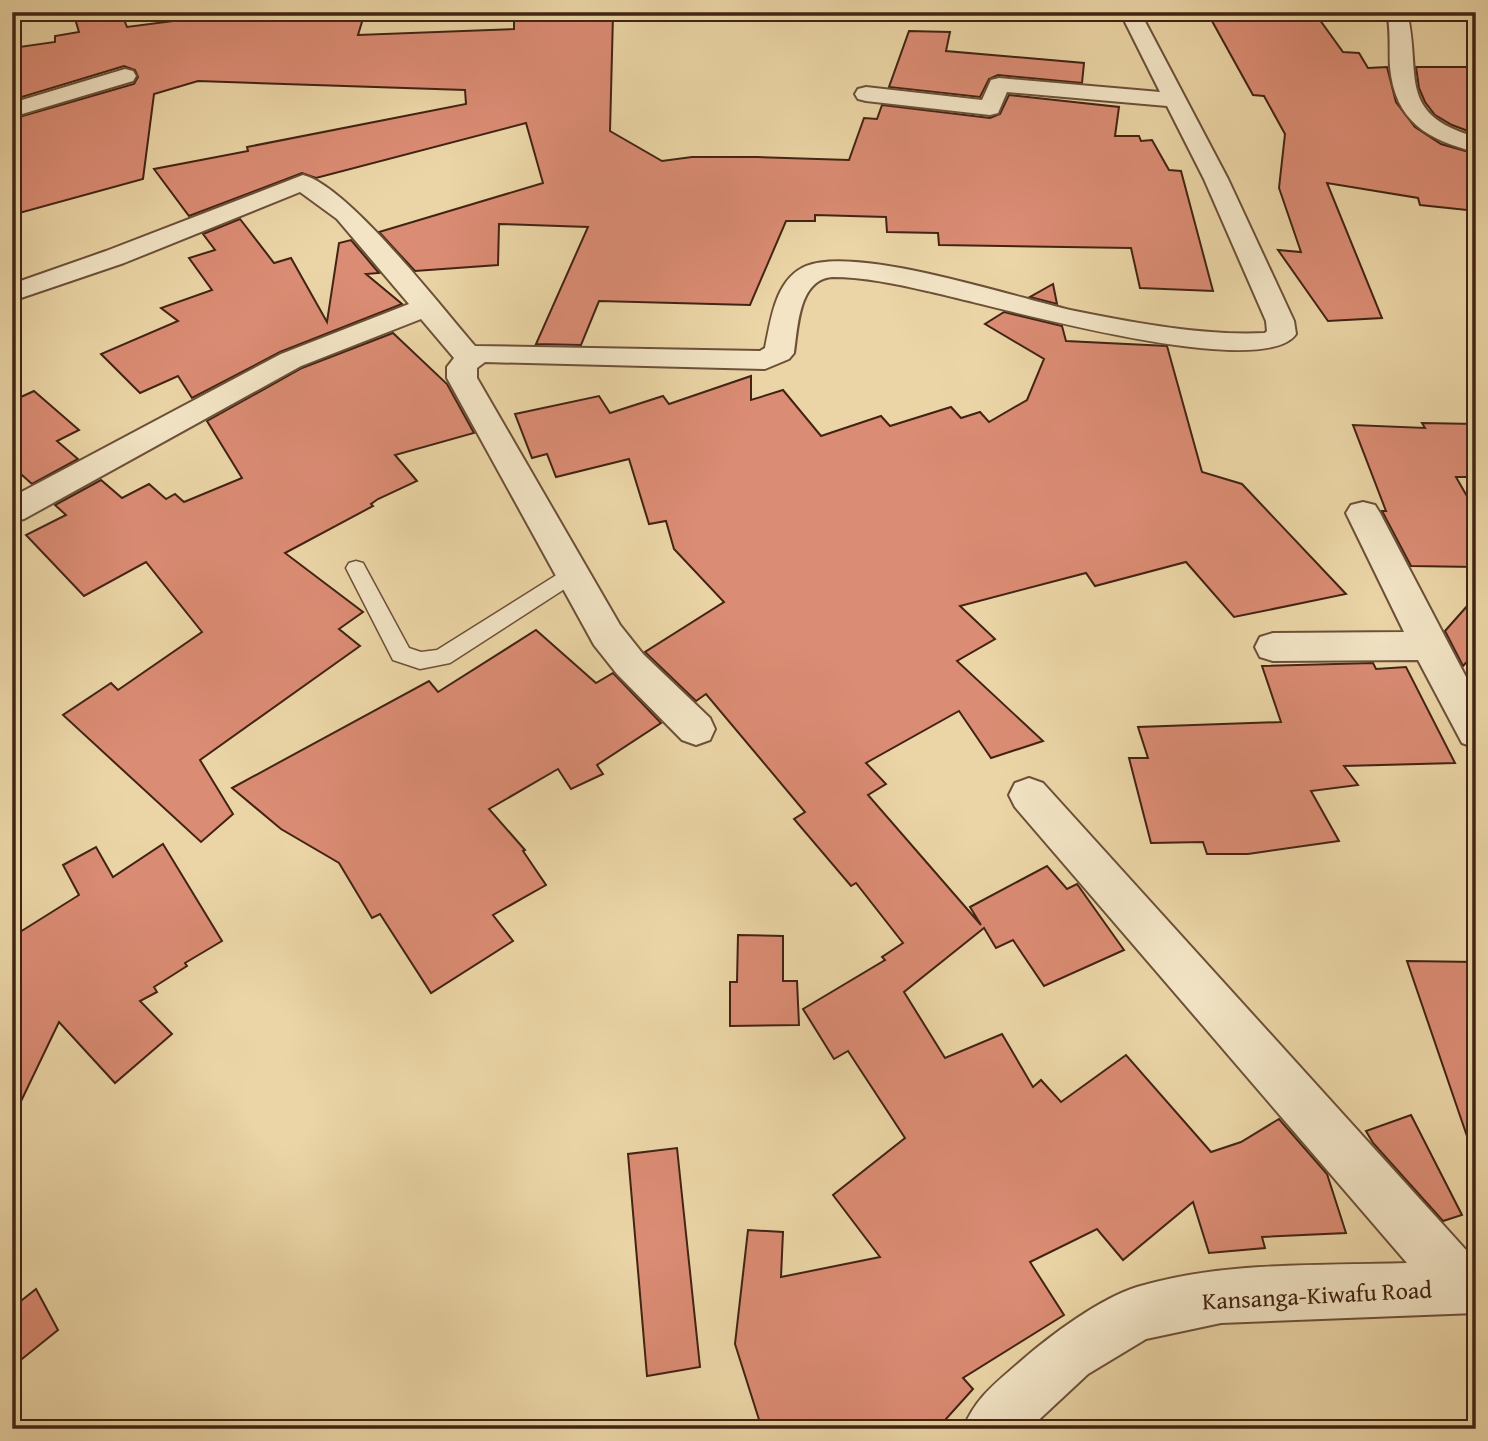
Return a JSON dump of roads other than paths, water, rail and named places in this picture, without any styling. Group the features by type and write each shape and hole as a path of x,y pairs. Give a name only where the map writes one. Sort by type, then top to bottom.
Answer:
{"street":[{"path":"696,729 630,664 607,635 462,378 462,367 470,358 481,353 765,360 779,353 790,302 802,280 815,272 838,269 884,274 971,291 1100,325 1167,337 1263,342 1275,339 1282,334 1280,321 1216,179 1130,12"},
{"path":"1397,12 1401,31 1401,69 1414,113 1448,138 1476,145"},
{"path":"12,110 125,76"},
{"path":"866,94 990,108 999,85 1175,100"},
{"path":"12,293 115,257 303,182 346,214 470,358"},
{"path":"12,512 291,360 426,307"},
{"path":"1363,513 1429,646 1476,732"},
{"path":"1273,647 1429,646"},
{"path":"1030,795 1470,1287"},
{"name":"Kansanga-Kiwafu Road","path":"991,1429 1003,1414 1069,1355 1137,1314 1221,1296 1470,1287"}],"lane":[{"path":"356,568 401,654 420,661 442,657 573,574"}]}
